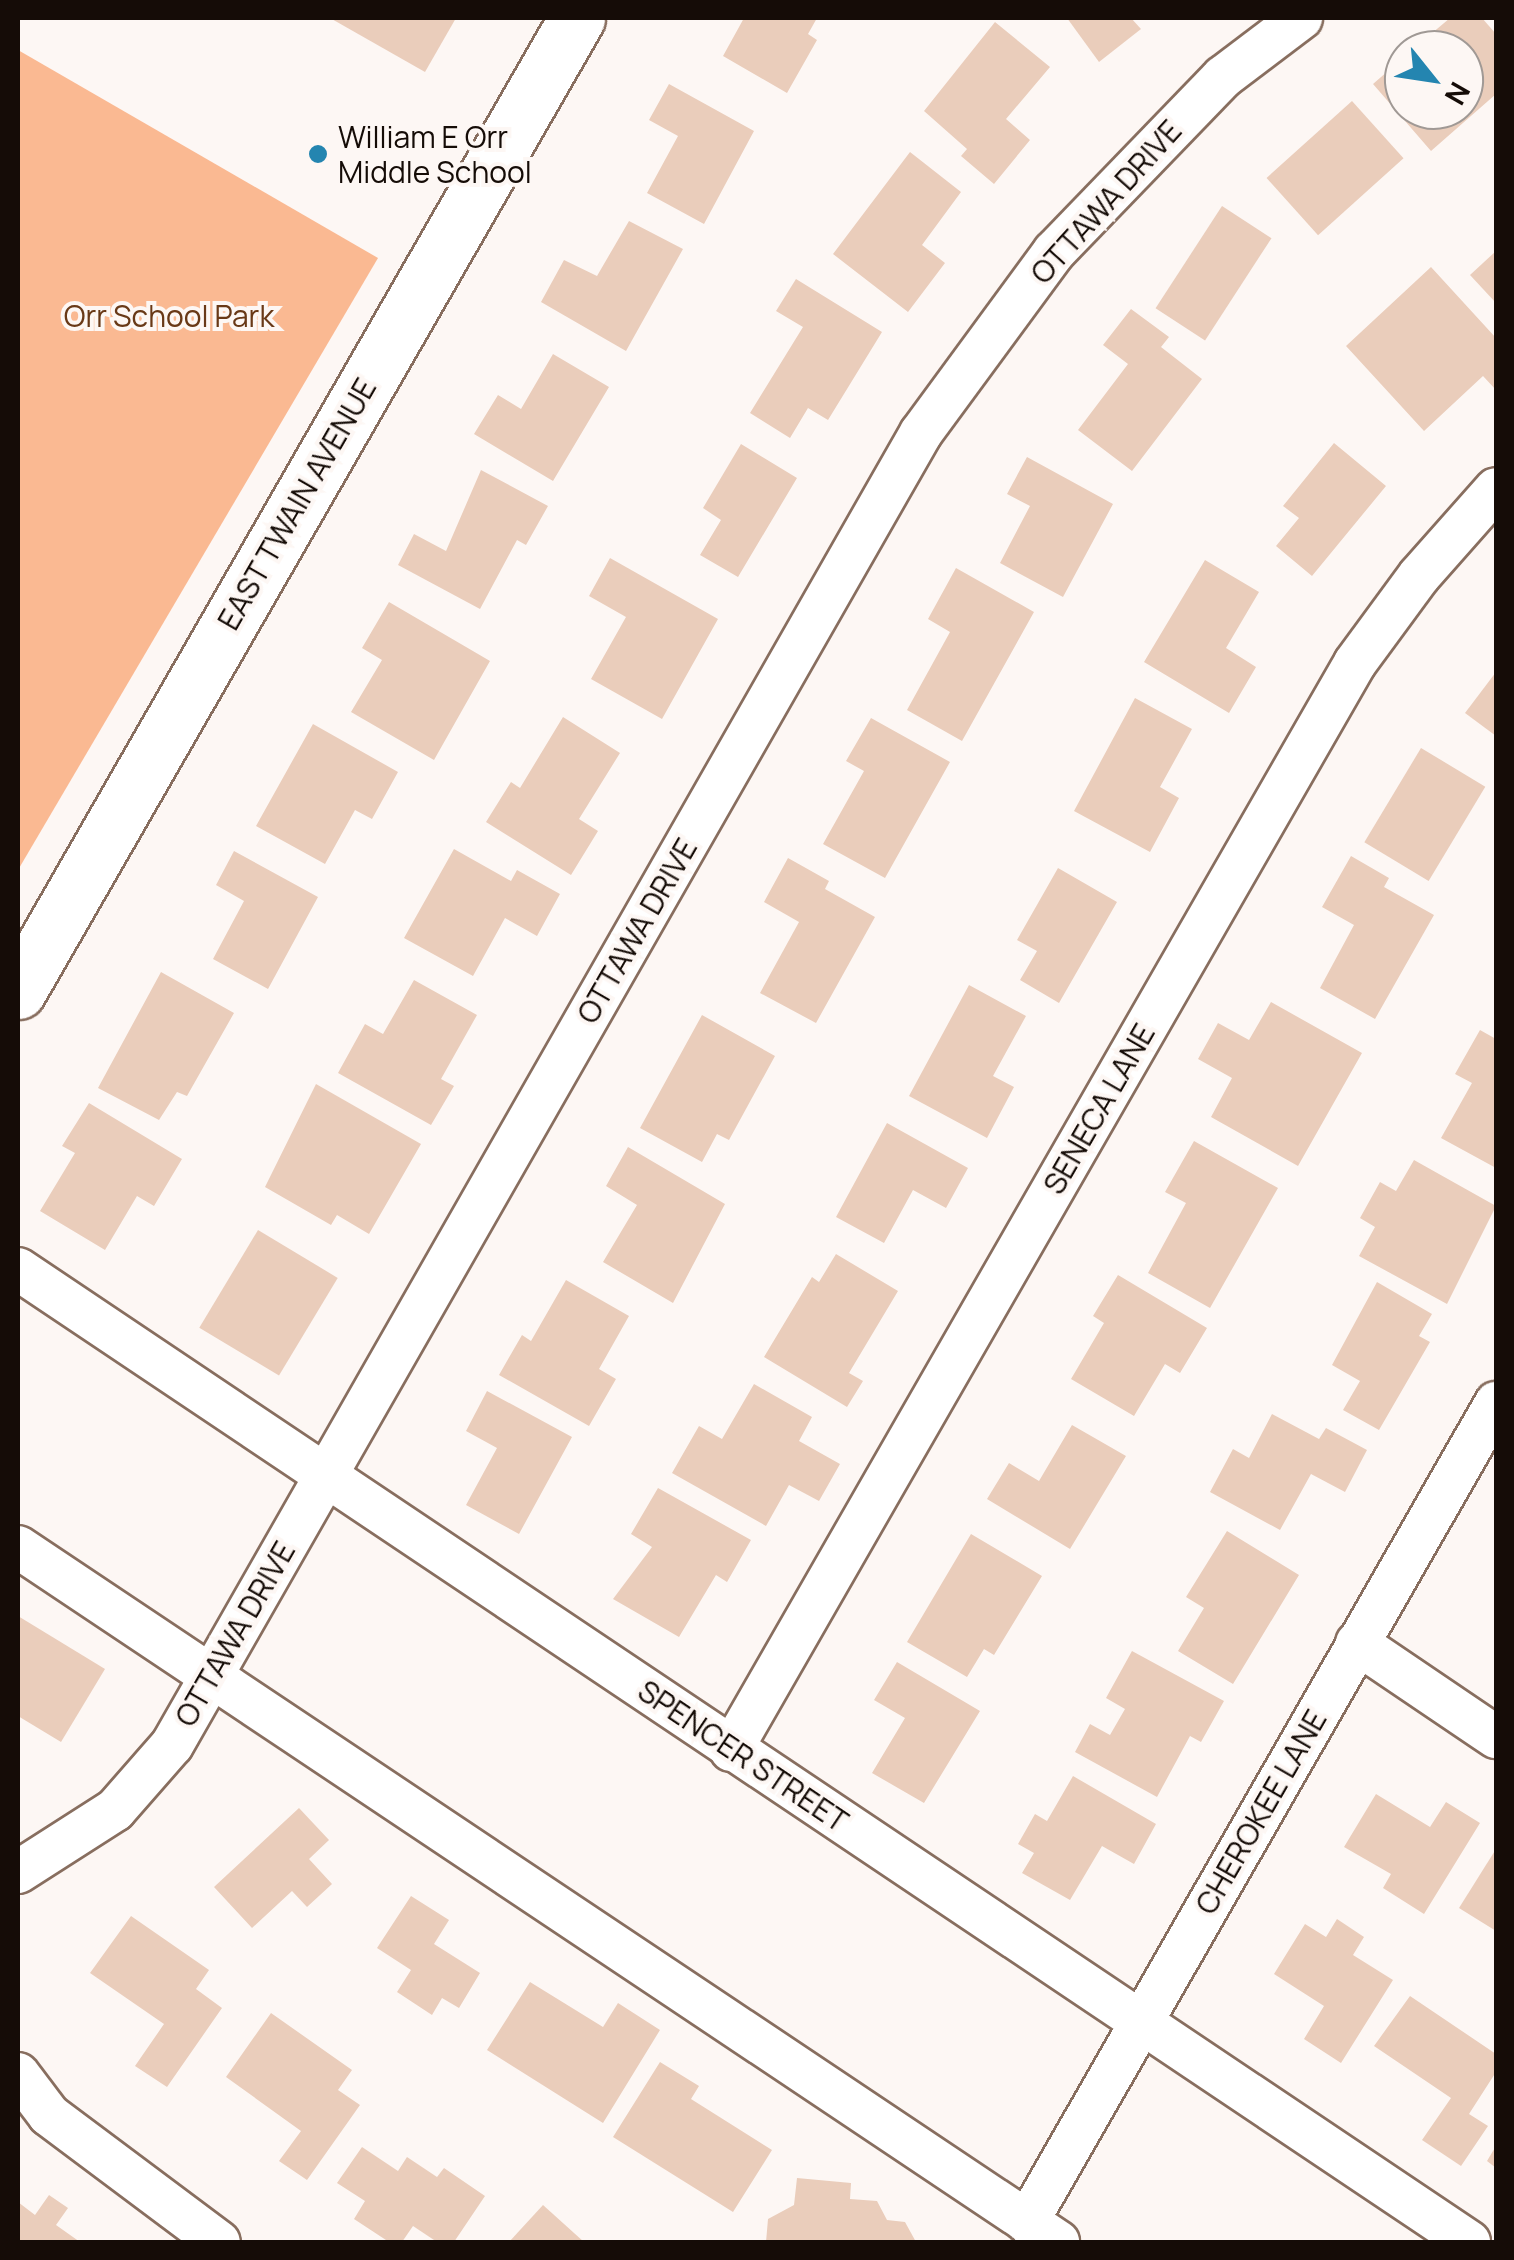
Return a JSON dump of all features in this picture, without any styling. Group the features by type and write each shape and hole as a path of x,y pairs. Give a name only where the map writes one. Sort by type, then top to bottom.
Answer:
{"street":[{"name":"EAST TWAIN AVENUE","path":"18,991 576,18"},
{"name":"OTTAWA DRIVE","path":"18,1872 115,1810 172,1744 921,434 1054,252 1223,77 1301,18"},
{"name":"SENECA LANE","path":"731,1750 1355,662 1419,576 1496,490"},
{"name":"SPENCER STREET","path":"18,1269 731,1750 1143,2019 1469,2242"},
{"name":"CHEROKEE LANE","path":"1043,2232 1143,2019 1496,1402"},
{"path":"18,1546 1043,2232"},
{"path":"1357,1643 1496,1737"},
{"path":"18,2074 50,2115 220,2242"}],"green space":[{"name":"Orr School Park","path":"18,50 378,258 18,870"}],"building":[{"path":"330,18 456,18 425,72"},
{"path":"744,18 817,18 808,34 817,40 787,93 723,56"},
{"path":"1067,18 1131,18 1141,29 1099,62"},
{"path":"1450,18 1482,18 1496,34 1496,94 1484,105 1484,30 1436,30"},
{"path":"995,22 1050,67 1006,119 1030,140 994,184 961,156 967,149 924,111"},
{"path":"1384,74 1384,97 1373,84"},
{"path":"669,84 754,131 704,224 647,193 678,136 649,120"},
{"path":"1352,101 1404,158 1318,235 1267,178"},
{"path":"1413,130 1455,130 1431,151"},
{"path":"910,152 961,192 922,245 945,263 908,312 833,254"},
{"path":"1222,206 1271,238 1205,340 1156,308"},
{"path":"629,221 683,249 626,351 541,302 564,260 597,276"},
{"path":"1496,251 1496,303 1470,275"},
{"path":"1431,267 1496,338 1496,390 1483,376 1424,431 1346,346"},
{"path":"796,279 882,332 828,420 808,408 790,438 750,413 803,327 776,311"},
{"path":"1131,309 1169,337 1161,347 1202,379 1132,471 1078,430 1128,364 1103,345"},
{"path":"553,354 609,387 553,481 474,434 498,395 521,409"},
{"path":"1334,443 1386,486 1312,576 1276,546 1299,518 1283,506"},
{"path":"741,444 797,478 738,577 700,555 721,520 703,508"},
{"path":"1027,457 1113,504 1063,597 1000,563 1030,506 1007,494"},
{"path":"481,470 548,506 526,545 517,540 480,609 398,565 414,534 446,551"},
{"path":"610,558 718,619 662,719 591,679 626,617 589,596"},
{"path":"1205,560 1259,592 1226,648 1256,667 1229,713 1144,662"},
{"path":"956,568 1034,612 962,741 907,710 950,632 928,619"},
{"path":"389,602 490,661 434,760 351,712 382,660 362,648"},
{"path":"1496,672 1496,736 1465,713"},
{"path":"1135,698 1192,729 1160,787 1179,798 1150,852 1074,811"},
{"path":"563,717 620,753 579,819 598,831 571,875 486,822 511,782 520,788"},
{"path":"871,718 950,762 885,878 823,844 864,771 846,761"},
{"path":"313,724 398,772 372,819 355,810 325,864 256,826"},
{"path":"1421,748 1485,787 1429,881 1364,842"},
{"path":"454,849 511,881 517,870 560,894 537,936 505,918 473,976 404,938"},
{"path":"234,851 318,897 268,989 213,959 244,901 216,885"},
{"path":"1351,856 1389,878 1384,887 1434,915 1375,1019 1320,988 1354,925 1322,907"},
{"path":"788,858 829,881 825,889 875,917 816,1023 760,993 799,922 764,902"},
{"path":"1058,868 1117,902 1059,1003 1020,980 1037,951 1017,940"},
{"path":"161,972 234,1013 187,1096 177,1092 159,1120 98,1088"},
{"path":"414,980 477,1015 441,1079 454,1086 431,1125 338,1073 365,1024 383,1034"},
{"path":"969,985 1026,1016 993,1076 1014,1087 987,1138 909,1096"},
{"path":"1271,1002 1362,1053 1298,1166 1211,1117 1232,1078 1198,1059 1218,1023 1249,1040"},
{"path":"702,1015 775,1056 729,1140 717,1134 702,1162 640,1128"},
{"path":"1480,1030 1496,1039 1496,1168 1441,1138 1472,1083 1455,1074"},
{"path":"316,1084 421,1144 369,1234 337,1215 331,1225 265,1187"},
{"path":"89,1103 182,1159 154,1206 137,1196 105,1250 40,1211 75,1153 62,1146"},
{"path":"887,1123 968,1168 946,1208 913,1190 884,1243 836,1217"},
{"path":"1194,1141 1278,1188 1210,1308 1148,1273 1186,1203 1165,1192"},
{"path":"628,1147 725,1204 673,1303 603,1262 637,1205 606,1186"},
{"path":"1414,1160 1496,1206 1447,1304 1359,1256 1375,1227 1360,1218 1380,1182 1396,1191"},
{"path":"258,1230 338,1278 279,1376 199,1328"},
{"path":"836,1254 898,1291 849,1373 863,1381 847,1407 764,1357 812,1277 819,1282"},
{"path":"1118,1275 1207,1328 1180,1373 1165,1364 1134,1416 1071,1379 1104,1323 1093,1316"},
{"path":"566,1280 629,1316 599,1369 616,1379 589,1426 499,1375 522,1335 531,1341"},
{"path":"1377,1282 1432,1314 1419,1336 1430,1342 1379,1430 1343,1410 1360,1381 1332,1365"},
{"path":"754,1384 812,1417 799,1441 840,1464 819,1501 789,1485 766,1526 672,1473 699,1426 722,1439"},
{"path":"487,1391 572,1437 519,1534 466,1505 497,1448 466,1431"},
{"path":"1272,1414 1319,1439 1326,1428 1367,1450 1345,1492 1311,1474 1280,1530 1210,1492 1233,1449 1249,1458"},
{"path":"1072,1425 1126,1456 1070,1549 987,1499 1009,1463 1039,1481"},
{"path":"658,1488 751,1540 727,1582 716,1575 679,1637 613,1599 652,1547 631,1534"},
{"path":"1227,1531 1299,1575 1233,1684 1178,1651 1204,1608 1186,1597"},
{"path":"971,1534 1042,1576 994,1655 984,1649 967,1677 907,1642"},
{"path":"18,1616 105,1669 61,1742 18,1716"},
{"path":"1132,1651 1224,1701 1201,1742 1190,1736 1157,1797 1075,1752 1090,1724 1110,1735 1125,1709 1106,1698"},
{"path":"897,1662 980,1711 924,1803 872,1773 905,1718 874,1700"},
{"path":"1073,1776 1156,1824 1134,1864 1102,1846 1070,1900 1022,1873 1034,1853 1018,1844 1035,1814 1047,1821"},
{"path":"1376,1794 1430,1827 1446,1802 1480,1823 1424,1914 1383,1888 1391,1874 1344,1847"},
{"path":"299,1808 329,1840 309,1859 332,1884 307,1907 292,1891 252,1928 214,1887"},
{"path":"1496,1849 1496,1931 1459,1908"},
{"path":"411,1896 449,1920 434,1944 480,1973 459,2008 442,1998 432,2015 397,1992 411,1970 377,1948"},
{"path":"131,1916 209,1970 196,1989 222,2008 167,2087 135,2066 164,2024 90,1973"},
{"path":"1337,1919 1364,1937 1353,1955 1393,1980 1341,2063 1304,2039 1324,2006 1274,1974 1305,1924 1326,1937"},
{"path":"530,1982 603,2027 618,2003 660,2030 603,2123 487,2050"},
{"path":"1410,1996 1496,2054 1496,2072 1469,2114 1488,2126 1461,2166 1422,2140 1451,2098 1374,2046"},
{"path":"271,2013 352,2070 338,2090 360,2105 307,2180 279,2161 301,2131 226,2077"},
{"path":"660,2062 699,2086 691,2099 772,2150 733,2212 613,2137"},
{"path":"1496,2146 1496,2168 1487,2161"},
{"path":"362,2147 398,2171 407,2157 437,2177 444,2168 485,2196 454,2242 437,2242 413,2226 402,2242 389,2242 354,2219 365,2201 337,2183"},
{"path":"797,2178 851,2183 850,2199 877,2201 887,2220 905,2222 916,2242 766,2242 768,2219 794,2205"},
{"path":"49,2195 68,2208 56,2225 80,2242 18,2242 18,2202 35,2215"},
{"path":"543,2205 584,2242 509,2242"}],"place":[{"name":"William E Orr Middle School","path":"318,154"}]}
